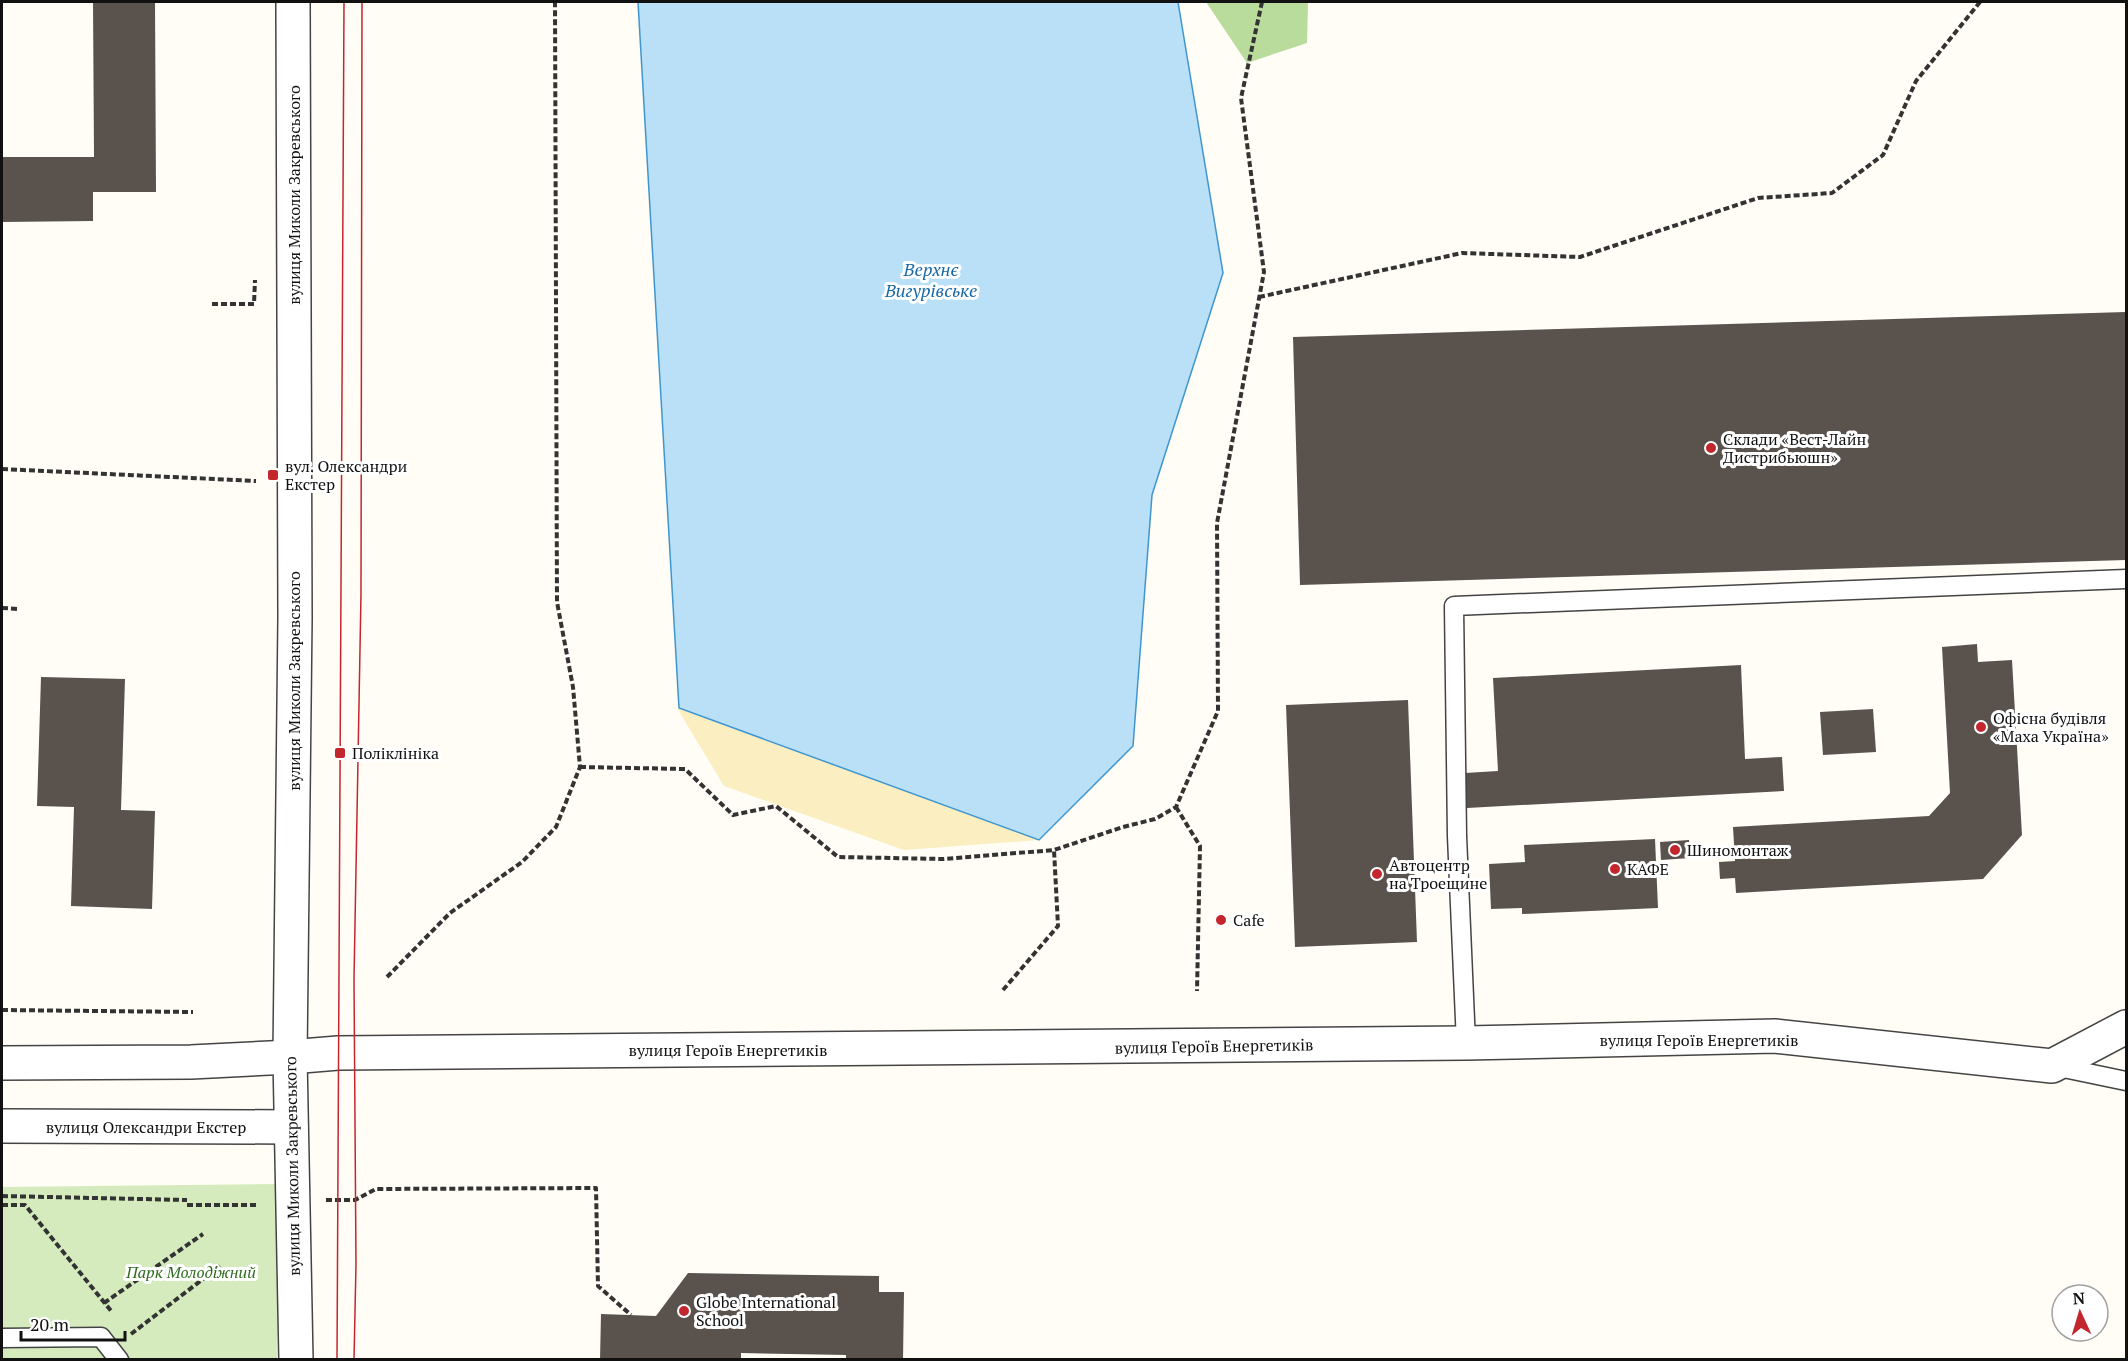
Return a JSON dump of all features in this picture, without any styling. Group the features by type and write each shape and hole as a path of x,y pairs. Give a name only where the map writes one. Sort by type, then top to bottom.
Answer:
{"street":[{"name":"вулиця Миколи Закревського","path":"293,2 295,618 290,1057 296,1359"},
{"path":"2052,1066 2127,1027"},
{"name":"вулиця Героїв Енергетиків","path":"290,1057 338,1053 1466,1043 1775,1036 2052,1066"},
{"path":"2,1063 191,1062 290,1057"},
{"name":"вулиця Олександри Екстер","path":"2,1126 291,1127"}],"lane":[{"path":"1466,1043 1457,836 1454,606 2127,579"},
{"path":"2052,1066 2127,1081"},
{"path":"2,1338 100,1337 119,1359"}],"path":[{"path":"387,977 450,913 522,862 556,827 580,767 573,687 557,602 555,2"},
{"path":"580,767 685,769 733,815 776,806 838,857 944,859 1054,850 1123,826 1155,819 1176,807 1218,711 1217,523 1264,272 1241,98 1262,2"},
{"path":"1259,297 1462,253 1580,257 1758,198 1832,194 1883,155 1916,81 1980,2"},
{"path":"212,304 254,304 255,280"},
{"path":"2,469 256,481"},
{"path":"2,608 19,609"},
{"path":"1176,807 1200,846 1197,991"},
{"path":"1003,990 1058,926 1054,850"},
{"path":"2,1010 193,1012"},
{"path":"2,1196 292,1205 338,1199 355,1200 376,1189 596,1188 598,1286 632,1315"},
{"path":"2,1205 25,1205 117,1318"},
{"path":"104,1302 203,1233"},
{"path":"130,1335 220,1266"},
{"path":"123,1327 137,1343"}],"green space":[{"path":"1206,2 1308,2 1307,43 1247,63"},
{"name":"Парк Молодіжний","path":"279,1184 277,1359 2,1359 2,1187"}],"sand":[{"path":"677,708 1039,840 904,850 724,786"}],"water":[{"name":"Верхнє Вигурівське","path":"638,2 1178,2 1223,273 1152,495 1133,746 1039,840 679,708"}],"building":[{"path":"93,2 155,2 156,192 93,192 93,221 2,222 2,157 94,157"},
{"name":"Склади «Вест-Лайн Дистрибьюшн»","path":"2126,312 2126,560 1300,585 1293,337"},
{"name":"Офісна будівля «Маха Україна»","path":"1977,644 1978,662 2012,660 2022,835 1983,879 1736,893 1735,878 1720,879 1719,862 1735,861 1733,827 1929,816 1950,793 1942,647"},
{"path":"1741,665 1745,759 1782,757 1784,791 1467,808 1465,773 1498,771 1493,678"},
{"path":"41,677 125,679 121,810 155,811 152,909 71,906 74,807 37,806"},
{"path":"1408,700 1417,942 1295,947 1286,705"},
{"path":"1873,709 1876,752 1823,755 1820,712"},
{"path":"1655,839 1658,908 1522,914 1522,908 1491,909 1489,864 1525,862 1524,845"},
{"name":"Шиномонтаж","path":"1689,840 1690,858 1661,860 1660,842"},
{"path":"688,1273 879,1276 879,1292 904,1292 903,1360 846,1360 846,1355 741,1353 741,1360 600,1360 601,1314 656,1316"}],"tram line":[{"path":"337,1360 344,2"},
{"path":"354,1360 356,1264 354,979 361,594 362,2"}],"place":[{"name":"Склади «Вест-Лайн Дистрибьюшн»","path":"1711,448"},
{"name":"вул. Олександри Екстер","path":"273,475"},
{"name":"Офісна будівля «Маха Україна»","path":"1981,727"},
{"name":"Поліклініка","path":"340,753"},
{"name":"Шиномонтаж","path":"1675,850"},
{"name":"КАФЕ","path":"1615,869"},
{"name":"Автоцентр на Троещине","path":"1377,874"},
{"name":"Cafe","path":"1221,920"},
{"name":"Globe International School","path":"684,1311"}]}
